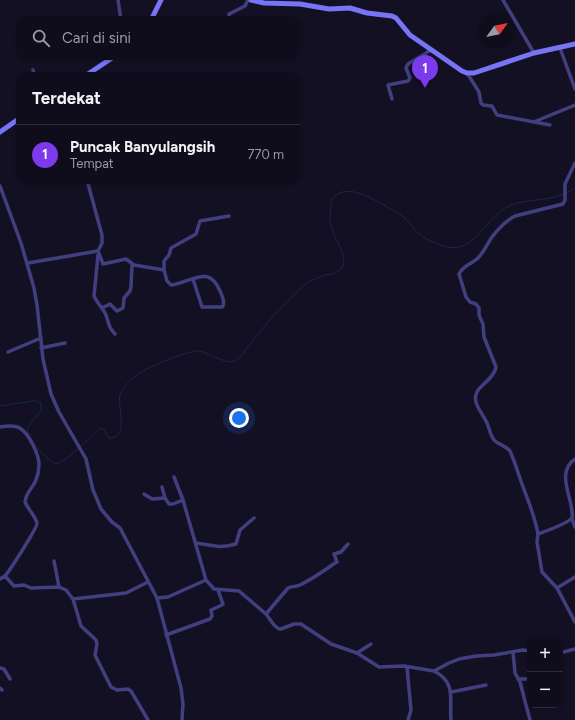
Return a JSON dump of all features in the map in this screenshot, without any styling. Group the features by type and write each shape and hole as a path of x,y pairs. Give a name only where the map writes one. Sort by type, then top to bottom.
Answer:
{"street":[{"path":"118,0 120,16"},
{"path":"153,16 162,0"},
{"path":"228,16 228,14 245,6 248,0"},
{"path":"252,0 270,4 303,2 329,9 350,8 367,13 392,16 398,20 406,32 462,72 468,73 477,72 534,53 575,44"},
{"path":"502,0 534,53"},
{"path":"560,48 575,89"},
{"path":"392,99 388,84 408,81 410,78 406,68 408,64 431,50"},
{"path":"91,72 109,60"},
{"path":"468,73 479,92 481,104 492,106 498,115 550,125"},
{"path":"535,122 575,105"},
{"path":"0,132 16,121"},
{"path":"575,163 564,187 565,200 562,205 515,216 509,220 492,237 479,257 460,270 459,274 466,297 470,302 476,304 479,308 478,315 483,324 484,337 496,367 495,372 477,391 477,406 485,419 493,439 498,444 510,451 536,521 538,534 537,542 542,572 557,588 575,622"},
{"path":"88,184 102,236 102,243 98,252 94,296 106,313 108,326 115,334"},
{"path":"0,186 28,264 37,305 41,348 50,394 81,448 89,467 95,494 101,509 112,522 120,528 157,598 182,691 182,720"},
{"path":"193,279 202,307 223,306 223,297 217,284 209,276 202,276 171,285 164,270 164,260 170,254 171,248 196,234 200,221 230,216"},
{"path":"28,264 98,252"},
{"path":"98,252 103,264 126,259 132,265 164,270"},
{"path":"102,308 110,304 117,311 123,308 124,298 130,291 131,287 132,265"},
{"path":"8,352 41,338"},
{"path":"41,348 65,343"},
{"path":"0,427 17,427 24,431 28,435 39,463 36,481 29,489 25,502 37,523 37,528 30,536 21,555 14,562 6,576 0,579"},
{"path":"575,459 571,462 567,473 575,506 572,519 575,527"},
{"path":"174,477 183,500 206,580 214,589 239,591 266,614 279,629 294,624 301,624 331,644 357,653 379,667 407,667 434,671 445,678 449,684 451,692 451,720"},
{"path":"162,487 165,498 170,504 183,500"},
{"path":"144,494 152,499 165,498"},
{"path":"196,544 218,548 236,544 240,530 254,518"},
{"path":"538,534 551,530 572,519"},
{"path":"266,614 279,597 290,587 297,586 305,582 337,562 334,554 341,552 348,544"},
{"path":"54,561 59,587"},
{"path":"6,576 14,586 24,585 31,588 59,587 66,590 73,599 80,622 96,640 97,644 95,654 111,687 117,690 128,689 131,691 148,720"},
{"path":"557,588 575,577"},
{"path":"157,598 168,597 206,580"},
{"path":"73,599 126,593 148,582"},
{"path":"166,634 210,619 212,616 211,610 222,604 218,590"},
{"path":"357,653 370,644"},
{"path":"563,652 575,649"},
{"path":"434,671 449,662 460,659 527,651"},
{"path":"513,652 515,673 530,720"},
{"path":"407,667 411,710 408,720"},
{"path":"0,668 4,669 10,679"},
{"path":"518,679 527,679"},
{"path":"451,692 486,684"}],"waterway":[{"path":"566,193 575,188"},
{"path":"0,406 33,401 41,403 41,410 29,425 28,432 37,448 55,464 66,459 99,429 104,429 109,438 115,437 121,428 120,395 127,384 137,375 167,360 194,351 203,352 226,361 231,362 236,360 242,355 260,331 287,301 304,285 310,281 335,273 341,269 344,260 343,255 331,226 330,218 331,202 333,198 340,193 347,191 370,197 401,215 419,234 427,239 443,246 453,248 462,246 476,237 495,216 509,206 516,203 556,197 563,194"}],"place":[{"name":"Puncak Banyulangsih","path":"425,88"}]}
